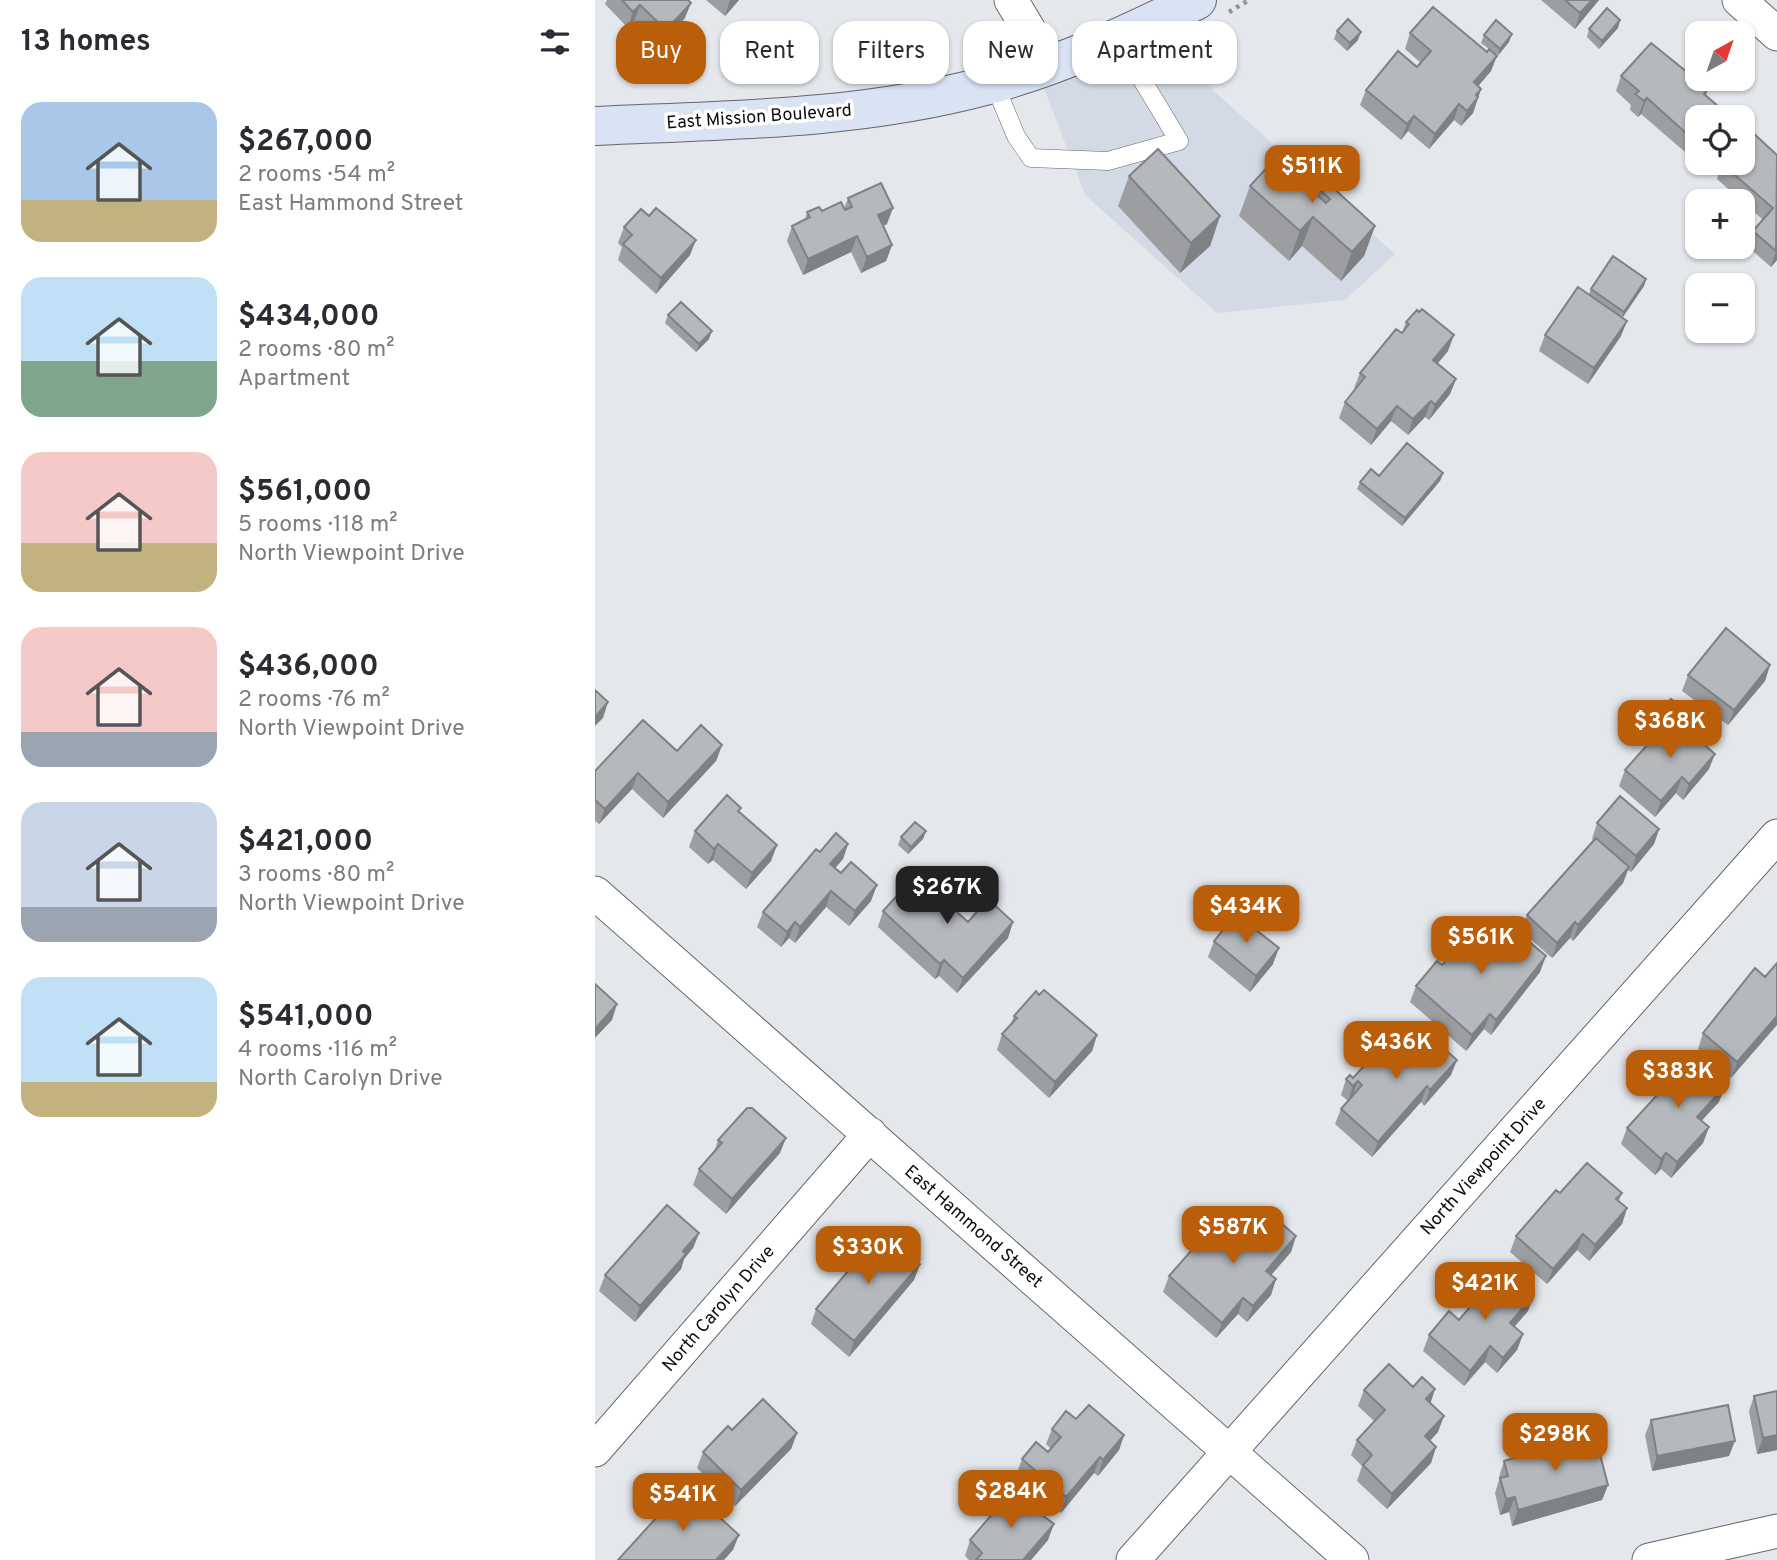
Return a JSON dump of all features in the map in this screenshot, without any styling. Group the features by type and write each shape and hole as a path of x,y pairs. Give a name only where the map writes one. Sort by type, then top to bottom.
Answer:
{"main road":[{"name":"East Mission Boulevard","path":"1153,21 1197,0"},
{"name":"East Mission Boulevard","path":"595,126 794,117 896,104 989,84"}],"street":[{"path":"1011,0 1024,21"},
{"path":"1739,0 1777,34"},
{"name":"North Viewpoint Drive","path":"1133,1560 1777,836"},
{"name":"East Hammond Street","path":"595,893 1352,1560"},
{"name":"North Carolyn Drive","path":"595,1450 870,1134"},
{"path":"1649,1560 1777,1531"}],"lane":[{"path":"994,84 1016,136 1031,158 1108,161 1179,141 1145,84"}],"shaded area":[{"path":"1072,56 1072,84 1206,84 1395,254 1345,300 1217,313 1085,195 1042,84 1058,84 1058,61"}],"building":[{"path":"622,0 688,0 691,3 674,21 657,21 640,5 633,12"},
{"path":"1565,0 1592,0 1580,13"},
{"path":"1433,7 1487,52 1489,49 1497,56 1474,82 1481,89 1467,111 1459,104 1435,134 1414,116 1407,124 1366,90 1398,51 1417,67 1431,51 1410,33"},
{"path":"1607,8 1620,20 1602,41 1589,29"},
{"path":"1348,19 1361,32 1350,43 1337,31"},
{"path":"1496,20 1512,34 1500,49 1484,35"},
{"path":"1651,43 1685,70 1685,91 1706,91 1704,94 1717,105 1685,105 1685,132 1647,98 1644,101 1635,94 1639,91 1621,76"},
{"path":"1755,135 1777,155 1776,251 1755,233 1755,229 1773,208 1755,192 1755,189 1751,189 1735,175 1755,175"},
{"path":"1158,149 1220,216 1191,243 1129,176"},
{"path":"1276,158 1326,203 1330,199 1313,184 1320,176 1375,226 1352,252 1313,217 1300,231 1250,186"},
{"path":"881,183 893,208 878,215 892,245 867,257 857,236 808,259 792,226 810,217 807,212 819,207 822,211 841,202 845,210 852,207 848,198"},
{"path":"656,208 696,240 661,278 623,244 632,235 624,227 641,209 649,216"},
{"path":"1613,256 1646,279 1624,312 1591,289"},
{"path":"1578,287 1627,321 1594,368 1545,335"},
{"path":"681,302 712,331 699,344 668,315"},
{"path":"1422,309 1454,335 1433,360 1456,379 1435,405 1431,401 1413,419 1397,406 1377,429 1345,402 1365,377 1360,373 1396,329 1402,333 1409,324 1406,322 1417,310 1419,312"},
{"path":"1407,443 1443,473 1405,518 1360,482 1371,469 1379,476"},
{"path":"1726,628 1770,665 1734,710 1688,675"},
{"path":"595,690 608,702 595,717"},
{"path":"1671,699 1686,712 1677,721 1672,717 1668,721 1660,711"},
{"path":"1672,717 1715,754 1689,784 1682,777 1661,801 1625,770"},
{"path":"643,720 677,751 701,725 722,745 668,802 638,773 605,809 595,800 595,771"},
{"path":"727,795 741,808 738,811 777,845 752,873 718,844 714,849 695,831"},
{"path":"1620,796 1659,829 1636,856 1597,823"},
{"path":"915,822 926,831 911,847 901,837"},
{"path":"836,833 848,844 830,864 841,873 851,862 877,885 855,911 831,891 800,927 795,922 787,932 763,912 816,849 820,852"},
{"path":"1596,838 1629,867 1578,925 1575,922 1557,943 1527,915"},
{"path":"916,875 968,922 988,899 1013,922 963,978 944,960 940,964 883,911"},
{"path":"1236,914 1279,948 1256,976 1214,941"},
{"path":"1477,922 1500,943 1513,928 1546,956 1496,1020 1490,1014 1472,1035 1416,986 1437,961 1442,965 1462,946 1458,931 1463,925 1466,928"},
{"path":"1777,963 1777,1016 1737,1062 1703,1033 1755,968 1765,977"},
{"path":"595,984 617,1004 595,1029"},
{"path":"1044,990 1097,1035 1055,1082 1002,1034 1036,991 1039,995"},
{"path":"1415,1023 1457,1060 1430,1090 1427,1086 1378,1142 1341,1109 1362,1085 1358,1081 1353,1086 1346,1079 1350,1075 1353,1078 1384,1044 1389,1048 1392,1045 1394,1047"},
{"path":"1687,1052 1725,1086 1697,1117 1709,1127 1677,1162 1666,1153 1661,1159 1627,1128 1669,1082 1665,1077"},
{"path":"747,1108 752,1108 786,1138 732,1199 699,1169 722,1143 718,1140"},
{"path":"1587,1163 1622,1193 1616,1199 1627,1208 1595,1245 1583,1234 1553,1269 1516,1236 1556,1190 1560,1193"},
{"path":"667,1205 699,1233 683,1251 686,1254 640,1306 605,1275"},
{"path":"1265,1209 1296,1236 1266,1271 1276,1279 1253,1306 1243,1298 1222,1323 1169,1276 1212,1227 1235,1243"},
{"path":"881,1232 920,1264 854,1341 816,1309"},
{"path":"1503,1268 1534,1295 1510,1323 1523,1334 1503,1358 1490,1346 1470,1371 1429,1335 1449,1311 1459,1320"},
{"path":"1389,1364 1413,1387 1422,1377 1435,1389 1426,1399 1444,1416 1425,1436 1436,1447 1392,1494 1363,1465 1372,1455 1357,1440 1385,1410 1364,1390"},
{"path":"1777,1391 1777,1435 1763,1438 1754,1396"},
{"path":"763,1399 797,1433 741,1490 703,1452 728,1426 732,1430"},
{"path":"1089,1405 1124,1435 1103,1460 1100,1457 1066,1497 1022,1459 1036,1442 1048,1452 1061,1437 1052,1429 1066,1411 1076,1419"},
{"path":"1728,1405 1735,1441 1657,1456 1651,1420"},
{"path":"1595,1435 1608,1485 1518,1510 1515,1497 1506,1499 1500,1478 1508,1476 1504,1461"},
{"path":"685,1486 739,1535 716,1560 618,1560"},
{"path":"1013,1490 1034,1503 1038,1512 1054,1524 1023,1560 976,1560 982,1553 970,1540"}]}
